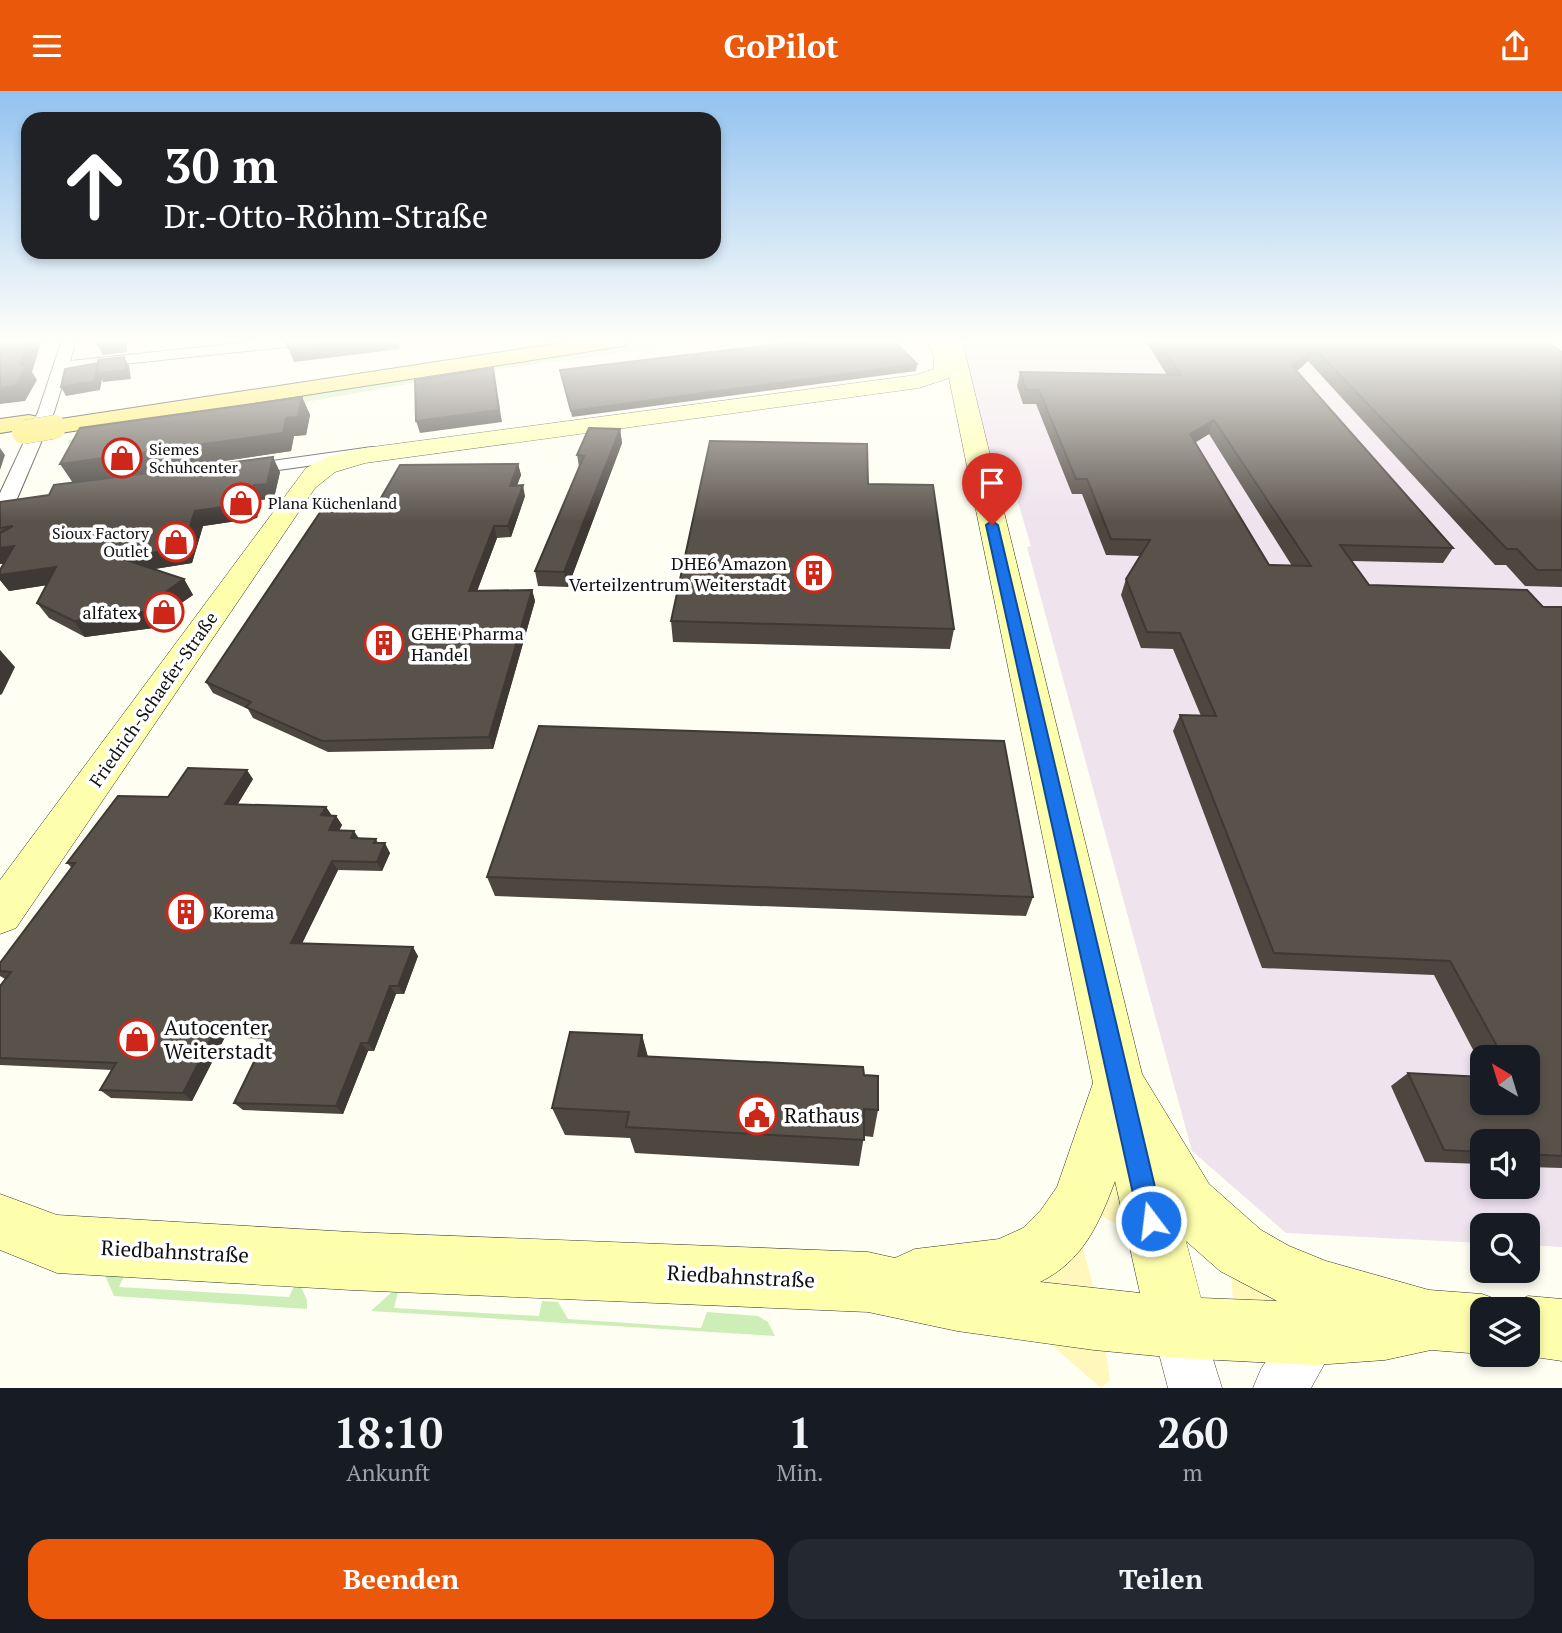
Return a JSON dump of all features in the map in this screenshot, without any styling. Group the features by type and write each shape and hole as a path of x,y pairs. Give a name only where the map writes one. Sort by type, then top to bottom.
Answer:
{"main road":[{"path":"28,428 198,401"},
{"path":"28,428 214,401"},
{"name":"Friedrich-Schaefer-Straße","path":"0,915 306,483 320,468 335,462 405,451 788,401"},
{"path":"964,401 1139,1176 1178,1327"},
{"path":"868,1282 973,1275 1005,1270 1030,1258 1046,1246 1061,1231 1082,1195 1100,1126 1119,1084"},
{"path":"1119,1084 1189,1204 1203,1220 1242,1253 1277,1274 1457,1322"},
{"name":"Riedbahnstraße","path":"0,1222 57,1244 351,1261 868,1282 957,1301 1094,1320 1178,1327 1315,1334 1457,1322"},
{"path":"1540,1328 1562,1330"}],"street":[{"path":"33,498 6,501 28,428 43,401"},
{"path":"219,473 344,453 405,451"},
{"path":"270,466 299,470 306,483"},
{"path":"0,1252 57,1244"},
{"path":"1178,1327 1195,1388"},
{"path":"1280,1388 1315,1334"}],"shaded area":[{"path":"976,401 1562,401 1562,1247 1540,1246 1540,1213 1470,1213 1470,1242 1286,1233 1192,1151 1027,547 1031,546 1017,499 1001,498"}],"green space":[{"path":"268,401 314,401 68,444 68,440 194,417 129,422"},
{"path":"104,1273 125,1274 119,1287 289,1297 295,1284 300,1285 307,1300 307,1309 114,1296"},
{"path":"392,1292 398,1292 394,1308 539,1316 542,1301 558,1302 568,1319 701,1328 707,1312 758,1316 768,1322 775,1336 371,1311"}],"sand":[{"path":"1107,1153 1134,1234 1091,1210"},
{"path":"1082,1245 1099,1308 967,1285"},
{"path":"1231,1272 1310,1305 1233,1301"},
{"path":"1047,1341 1104,1341 1110,1380 1101,1388"}],"building":[{"path":"277,401 301,401 298,417 286,418 283,433 60,464 80,428"},
{"path":"416,401 498,401 499,410 416,421"},
{"path":"568,401 648,401 571,411"},
{"path":"1043,401 1323,401 1453,548 1340,545 1369,585 1527,590 1543,607 1562,607 1562,1156 1540,1155 1540,1129 1470,1129 1470,1151 1444,1150 1408,1073 1470,1076 1470,1115 1540,1115 1540,1045 1496,1045 1450,961 1274,953 1180,715 1216,716 1180,633 1147,632 1126,579 1150,540 1111,539 1087,479 1076,479","holes":["1214,420 1311,566 1269,565 1190,434"]},
{"path":"1364,401 1562,401 1562,570 1537,570 1517,549 1507,549"},
{"path":"589,428 620,429 564,572 535,571 584,456 577,455"},
{"name":"DHE6 Amazon Verteilzentrum Weiterstadt","path":"710,441 867,444 868,484 933,485 954,629 671,621"},
{"path":"273,457 267,484 254,485 250,503 195,511 183,548 120,558 184,579 164,593 159,610 74,621 37,603 56,567 0,575 0,570 14,546 0,548 0,533 13,526 0,528 0,502 49,495 54,485"},
{"path":"518,464 510,486 523,485 508,526 494,526 469,591 532,590 489,737 322,741 246,707 251,702 206,682 321,511 374,510 400,465"},
{"path":"539,726 1004,741 1033,897 487,877"},
{"path":"188,768 247,770 225,804 326,807 321,815 336,816 329,830 354,831 351,838 376,839 374,843 385,843 377,862 332,861 291,943 413,947 398,986 390,986 368,1043 361,1043 336,1106 234,1103 269,1031 216,1029 183,1093 100,1090 116,1063 0,1058 0,986 11,972 0,971 0,963 75,863 67,863 118,796 168,797"},
{"path":"570,1032 642,1035 638,1056 863,1067 864,1075 878,1076 878,1110 864,1109 864,1140 626,1127 629,1112 552,1108"}],"place":[{"name":"Siemes Schuhcenter","path":"122,458"},
{"name":"Plana Küchenland","path":"241,503"},
{"name":"Sioux Factory Outlet","path":"176,542"},
{"name":"DHE6 Amazon Verteilzentrum Weiterstadt","path":"814,573"},
{"name":"alfatex","path":"164,612"},
{"name":"GEHE Pharma Handel","path":"384,643"},
{"name":"Korema","path":"186,912"},
{"name":"Autocenter Weiterstadt","path":"137,1039"},
{"name":"Rathaus","path":"757,1115"}],"route":[{"path":"992,525 1151,1221"}]}
